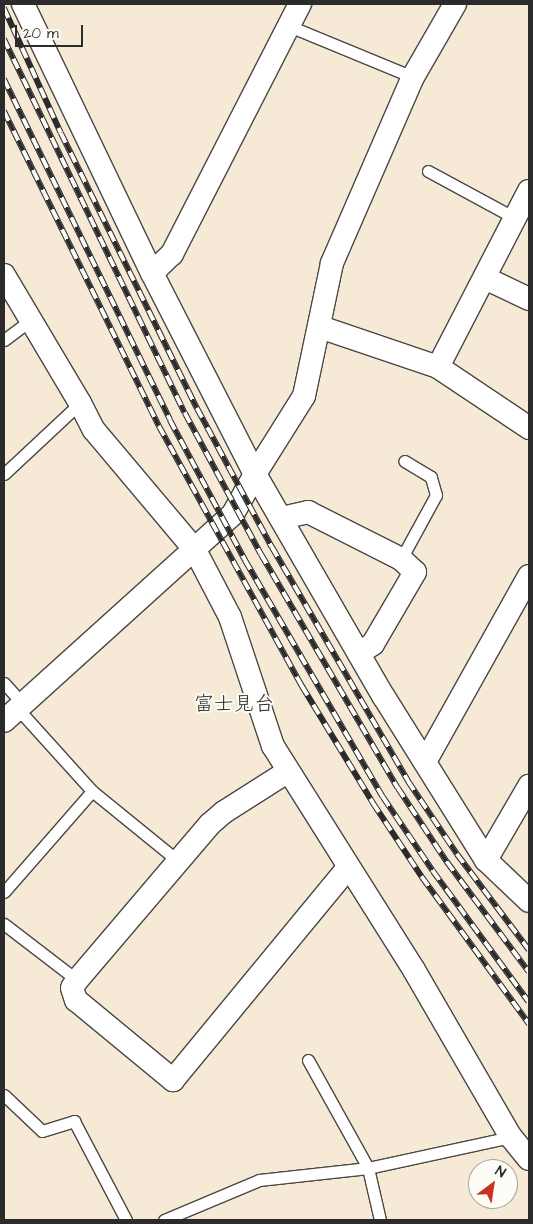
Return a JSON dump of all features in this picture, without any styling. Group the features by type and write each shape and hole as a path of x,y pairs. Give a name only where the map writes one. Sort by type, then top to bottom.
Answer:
{"street":[{"path":"23,4 152,274 255,474 424,762 486,860 529,901"},
{"path":"152,274 172,254 300,4"},
{"path":"15,712 233,514 255,474 304,396 332,263 413,77 453,4"},
{"path":"438,367 529,191"},
{"path":"4,274 94,430 195,550 230,617 273,746 287,772 414,970 511,1136 529,1158"},
{"path":"485,278 529,299"},
{"path":"320,327 438,367 529,428"},
{"path":"282,518 308,512 401,559 415,572 373,644 359,653"},
{"path":"424,762 529,576"},
{"path":"287,772 224,812 177,860 77,980 72,988 76,1000 173,1080 348,868"},
{"path":"486,860 529,786"}],"lane":[{"path":"289,26 413,77"},
{"path":"428,171 515,218"},
{"path":"4,340 31,320"},
{"path":"4,474 80,403"},
{"path":"401,559 436,495 431,477 404,461"},
{"path":"4,682 15,712 92,791 177,860"},
{"path":"4,892 92,791"},
{"path":"4,924 77,980"},
{"path":"308,1060 368,1168 380,1220"},
{"path":"4,1096 42,1131 74,1121 126,1220"},
{"path":"164,1220 259,1180 368,1168 511,1136"}],"railway":[{"path":"4,8 61,133 197,408 272,547 408,781 457,854 529,950"},
{"path":"4,39 185,413 261,554 398,788 447,862 529,972"},
{"path":"4,79 170,420 245,560 383,797 433,871 529,1002"},
{"path":"4,111 159,426 302,686 373,803 422,877 529,1024"}],"district":[{"name":"富士見台","path":"234,704"}]}
